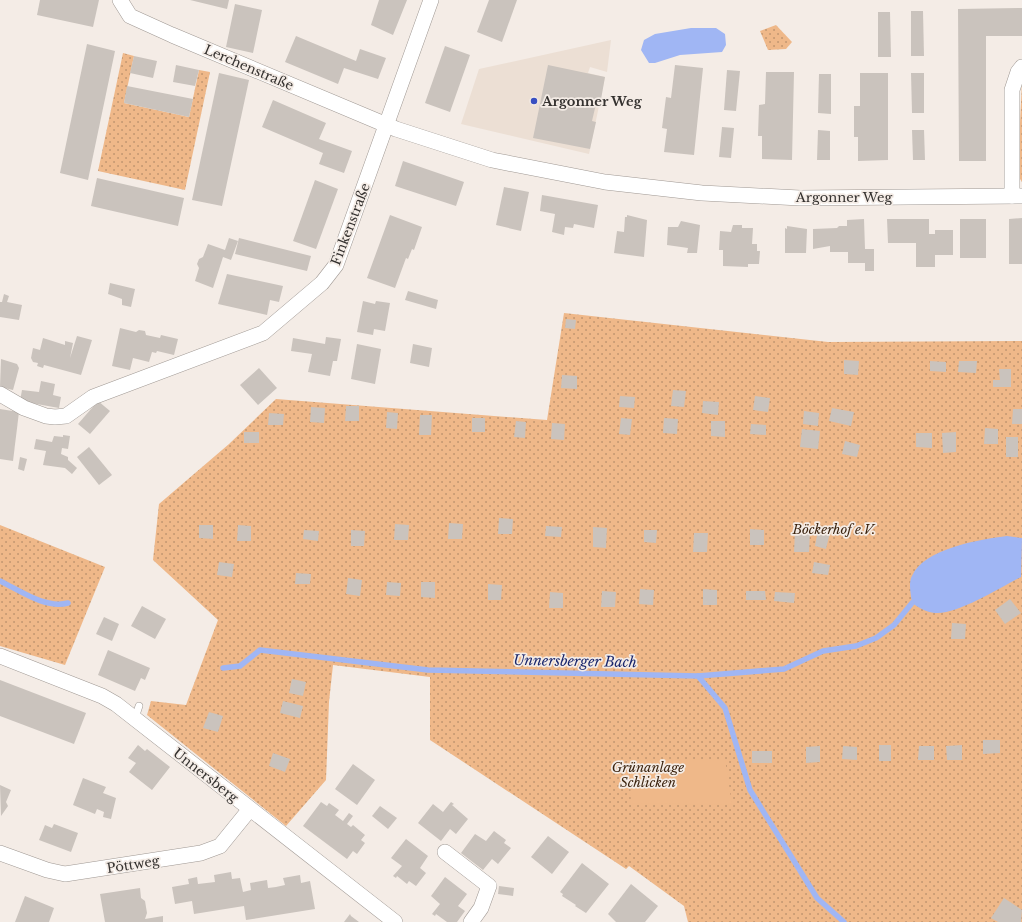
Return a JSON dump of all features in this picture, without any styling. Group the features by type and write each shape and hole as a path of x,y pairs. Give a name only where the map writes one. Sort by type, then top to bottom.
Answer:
{"street":[{"name":"Lerchenstraße","path":"120,0 130,16 151,26 386,125"},
{"name":"Finkenstraße","path":"0,394 18,405 38,413 55,418 62,417 69,414 93,397 263,333 322,283 336,265 430,0"},
{"path":"1017,196 1012,90 1018,72 1022,67"},
{"name":"Argonner Weg","path":"386,125 492,160 605,182 702,193 800,198 1017,196"},
{"name":"Unnersberg","path":"0,656 102,696 137,712 250,809 396,922"},
{"name":"Pöttweg","path":"0,853 47,870 65,874 201,853 220,846 250,809"},
{"path":"444,852 489,886 481,908 471,922"}],"shaded area":[{"name":"Argonner Weg","path":"611,40 607,72 590,67 588,73 605,77 589,154 461,124 479,69"}],"green space":[{"path":"776,25 792,42 786,49 768,50 760,31"},
{"path":"123,53 134,56 124,103 189,117 199,70 210,72 185,190 98,171"},
{"path":"1022,82 1022,182 1018,176 1018,164"},
{"name":"Böckerhof e.V.","path":"564,313 828,342 1022,341 1022,922 688,922 684,906 629,866 626,869 430,740 430,677 333,665 329,702 326,780 286,826 147,715 151,701 186,705 218,620 153,560 159,504 229,444 276,399 547,420"},
{"path":"0,525 105,567 65,665 0,646"},
{"name":"Grünanlage Schlicken","path":"725,759 732,805 631,803 629,760"}],"water":[{"path":"691,28 716,28 725,34 726,45 722,52 680,55 655,63 649,63 641,50 644,40 655,34"},
{"path":"1007,536 1022,538 1021,577 990,594 955,610 935,613 929,612 912,603 910,582 912,576 918,567 928,559 940,552 954,547"}],"building":[{"path":"40,0 99,0 93,27 37,15"},
{"path":"190,0 229,0 227,9"},
{"path":"379,0 407,0 393,35 371,25"},
{"path":"489,0 517,0 502,42 477,32"},
{"path":"235,4 262,10 253,53 226,47"},
{"path":"1022,8 1022,36 986,36 986,161 959,161 958,9"},
{"path":"911,11 923,11 924,56 911,56"},
{"path":"878,12 890,12 891,57 878,57"},
{"path":"296,36 356,61 360,49 386,58 378,79 344,68 338,84 285,62"},
{"path":"87,44 115,51 88,180 60,173"},
{"path":"445,46 470,55 450,112 425,103"},
{"path":"134,56 157,61 153,78 130,73"},
{"path":"176,65 199,70 195,86 173,82"},
{"path":"548,65 605,77 600,105 596,104 592,121 596,122 590,149 533,138"},
{"path":"675,65 703,68 694,155 664,152 667,129 662,128 666,97 671,98"},
{"path":"727,70 740,71 736,111 724,110"},
{"path":"766,72 794,72 792,160 762,159 762,136 758,136 759,105 765,104"},
{"path":"219,73 249,80 222,206 192,200"},
{"path":"860,73 888,73 888,160 858,161 858,137 854,137 854,106 860,106"},
{"path":"911,73 924,73 924,113 912,113"},
{"path":"819,74 831,74 831,114 818,113"},
{"path":"127,86 193,99 189,117 124,103"},
{"path":"273,100 326,123 319,139 352,151 344,173 319,164 323,153 262,127"},
{"path":"722,127 734,128 731,158 719,157"},
{"path":"818,130 830,131 830,160 817,160"},
{"path":"912,130 924,130 925,160 913,160"},
{"path":"403,161 464,182 456,206 395,186"},
{"path":"97,178 184,198 178,226 91,206"},
{"path":"315,180 338,189 316,249 293,241"},
{"path":"504,187 529,192 521,231 496,225"},
{"path":"542,195 598,205 594,228 574,224 573,228 565,227 564,235 552,232 555,214 540,211"},
{"path":"390,215 422,227 414,250 412,249 408,259 406,258 395,288 367,278"},
{"path":"627,215 647,220 644,257 614,253 617,231 624,232 625,217 627,217"},
{"path":"1022,218 1022,264 1009,264 1009,219"},
{"path":"864,219 865,249 874,249 874,271 865,271 865,263 848,263 848,252 830,252 830,246 813,249 813,229 837,228 839,226 847,226 847,220"},
{"path":"887,219 929,219 929,234 935,234 935,230 953,230 953,255 935,255 935,267 916,267 916,243 888,243"},
{"path":"960,219 986,219 986,258 960,258"},
{"path":"681,221 700,225 697,253 687,253 688,248 667,245 668,227 678,227"},
{"path":"733,225 742,225 742,228 753,228 752,244 757,244 757,251 760,251 759,264 748,264 748,267 723,266 723,250 719,250 720,231 731,232"},
{"path":"787,226 807,229 806,253 785,253 785,228 787,229"},
{"path":"229,238 238,241 231,260 223,257 213,288 195,281 199,268 197,264 199,259 203,257 208,244 225,250"},
{"path":"239,238 311,256 307,271 235,254"},
{"path":"227,274 283,286 279,302 270,300 267,315 218,304"},
{"path":"110,283 135,289 131,307 122,305 122,299 108,294"},
{"path":"408,291 438,300 436,309 405,300"},
{"path":"4,294 9,296 7,302 22,305 19,320 0,317 0,302 2,302"},
{"path":"363,301 375,304 376,301 390,303 385,331 374,329 373,335 357,332"},
{"path":"566,319 576,320 575,329 565,328"},
{"path":"120,328 136,332 139,330 145,331 146,335 160,338 161,335 178,339 174,355 157,351 156,353 152,352 149,362 133,358 130,370 112,366"},
{"path":"77,336 92,340 81,375 44,365 43,368 37,366 38,363 33,362 31,358 33,348 40,350 43,338 65,345 65,341 73,343 70,358"},
{"path":"326,337 341,339 337,361 333,361 330,376 308,372 312,354 291,351 293,338 325,344"},
{"path":"357,344 381,349 375,384 351,379"},
{"path":"413,344 432,348 429,367 410,363"},
{"path":"1,359 17,364 19,368 13,390 0,387"},
{"path":"844,360 859,361 858,375 844,374"},
{"path":"930,361 946,362 946,372 930,371"},
{"path":"959,361 977,361 976,373 958,372"},
{"path":"259,368 277,388 258,405 240,385"},
{"path":"999,369 1011,369 1011,387 993,387 993,380 1000,380"},
{"path":"562,375 577,376 577,389 561,388"},
{"path":"41,381 55,384 53,395 61,397 59,408 20,401 22,390 39,392"},
{"path":"673,390 686,391 684,407 671,406"},
{"path":"620,396 635,397 634,408 619,407"},
{"path":"755,396 770,398 768,412 753,410"},
{"path":"98,401 110,411 90,434 78,424"},
{"path":"703,401 719,402 718,415 702,413"},
{"path":"346,406 359,406 359,421 345,421"},
{"path":"311,407 325,408 324,423 310,422"},
{"path":"832,408 854,412 851,426 829,421"},
{"path":"0,409 19,412 13,461 0,459"},
{"path":"1013,409 1022,409 1022,424 1012,424"},
{"path":"804,411 819,413 818,426 803,424"},
{"path":"387,412 398,413 397,429 386,428"},
{"path":"269,413 284,414 283,425 268,425"},
{"path":"420,415 432,415 431,435 419,435"},
{"path":"472,418 485,418 485,432 472,432"},
{"path":"621,418 632,419 630,435 619,434"},
{"path":"664,418 678,419 677,434 663,433"},
{"path":"516,421 526,422 525,438 514,437"},
{"path":"711,421 725,421 725,437 711,436"},
{"path":"552,423 565,424 564,440 551,439"},
{"path":"751,424 766,425 766,435 750,434"},
{"path":"985,428 998,429 998,444 984,444"},
{"path":"802,429 820,431 818,449 800,447"},
{"path":"244,432 259,432 259,443 244,443"},
{"path":"956,432 956,452 943,453 942,433"},
{"path":"916,433 932,433 932,448 916,447"},
{"path":"63,435 70,436 68,449 62,448 61,454 68,457 68,460 77,468 72,474 65,468 43,465 46,451 34,449 36,439 52,442 54,436 63,437"},
{"path":"1006,437 1018,437 1018,457 1006,457"},
{"path":"845,441 860,445 857,457 842,454"},
{"path":"89,447 112,475 99,485 77,457"},
{"path":"20,457 27,459 24,471 18,469"},
{"path":"499,518 513,519 512,534 498,534"},
{"path":"449,523 463,524 462,539 448,539"},
{"path":"395,524 409,525 408,540 394,540"},
{"path":"199,525 213,525 213,539 199,538"},
{"path":"238,525 251,526 251,541 237,541"},
{"path":"546,526 562,527 561,537 545,536"},
{"path":"593,527 607,528 606,548 593,547"},
{"path":"750,529 764,530 764,545 750,545"},
{"path":"304,530 319,531 318,541 303,539"},
{"path":"351,530 365,531 364,546 351,546"},
{"path":"644,530 657,530 656,543 644,542"},
{"path":"818,530 830,533 826,549 815,546"},
{"path":"795,531 810,532 809,552 794,552"},
{"path":"694,533 708,533 707,552 693,552"},
{"path":"219,562 234,564 232,577 217,575"},
{"path":"814,562 830,565 828,575 812,573"},
{"path":"296,573 311,574 310,584 295,584"},
{"path":"348,578 362,580 360,596 346,594"},
{"path":"387,582 401,583 400,596 386,595"},
{"path":"421,582 435,582 435,598 421,597"},
{"path":"488,584 502,585 501,600 488,600"},
{"path":"640,589 654,590 653,605 639,604"},
{"path":"703,589 717,590 717,605 703,605"},
{"path":"602,591 616,592 615,607 601,607"},
{"path":"746,591 765,591 766,600 746,600"},
{"path":"550,592 563,593 563,608 549,608"},
{"path":"775,592 795,593 794,603 774,601"},
{"path":"1010,599 1021,613 1005,624 995,610"},
{"path":"142,606 166,619 155,639 131,626"},
{"path":"104,617 119,624 112,641 96,634"},
{"path":"952,623 966,624 965,639 951,639"},
{"path":"108,650 150,668 145,680 141,678 135,691 98,675"},
{"path":"292,679 306,682 303,696 289,693"},
{"path":"0,680 86,713 74,744 0,716"},
{"path":"283,701 303,706 300,718 280,713"},
{"path":"209,712 223,716 218,732 203,728"},
{"path":"983,740 1000,740 1000,753 983,754"},
{"path":"138,745 145,751 147,749 170,767 152,790 129,772 136,763 128,758"},
{"path":"879,745 891,745 891,761 879,761"},
{"path":"962,745 962,760 947,760 946,746"},
{"path":"820,746 820,762 806,763 806,747"},
{"path":"843,746 857,747 857,760 842,759"},
{"path":"919,746 934,746 934,760 918,760"},
{"path":"752,751 772,751 772,763 752,763"},
{"path":"273,753 290,759 285,772 269,766"},
{"path":"353,764 375,780 357,805 335,789"},
{"path":"83,778 106,787 103,793 116,798 111,819 103,817 104,812 97,809 95,814 73,805"},
{"path":"0,785 11,790 6,802 8,806 1,816"},
{"path":"321,802 327,806 329,803 339,810 335,815 343,821 349,813 353,816 347,824 351,827 353,825 365,835 361,840 365,843 357,854 353,851 347,859 303,826"},
{"path":"451,802 454,804 452,805 468,819 456,834 450,829 441,841 418,823 433,804 443,812"},
{"path":"380,806 397,818 388,829 372,816"},
{"path":"54,824 78,833 71,852 39,840 45,825 52,828"},
{"path":"494,831 506,840 504,843 511,848 498,864 492,859 483,870 461,853 475,834 486,841"},
{"path":"548,836 569,852 552,874 531,857"},
{"path":"406,839 428,856 420,868 426,873 416,886 409,881 407,884 397,876 396,878 393,876 402,866 391,858"},
{"path":"582,863 609,884 586,913 562,896 563,894 560,892"},
{"path":"231,872 232,879 240,878 243,892 251,890 250,883 267,880 268,888 276,887 285,885 283,878 300,875 301,883 310,881 315,909 246,920 244,906 194,914 192,901 175,904 172,887 189,884 188,879 197,877 198,884 215,882 214,875"},
{"path":"445,877 467,894 458,906 465,911 457,922 447,922 436,914 435,916 432,914 440,904 431,896"},
{"path":"631,884 658,906 645,922 616,922 608,914"},
{"path":"499,886 514,888 513,896 498,894"},
{"path":"140,888 141,898 145,901 147,913 145,919 163,916 163,922 105,922 100,894"},
{"path":"25,896 54,908 49,922 15,922"},
{"path":"1004,898 1022,910 1021,922 998,922 991,918"},
{"path":"350,914 351,916 359,922 344,922"}],"waterway":[{"name":"Unnersberger Bach","path":"0,581 33,598 51,604 68,603"},
{"name":"Unnersberger Bach","path":"223,668 240,666 260,650 428,670 698,676 784,669 823,651 856,646 876,638 894,625 912,603"},
{"path":"698,676 725,708 750,790 817,898 844,922"}],"place":[{"name":"Argonner Weg","path":"534,101"}]}
